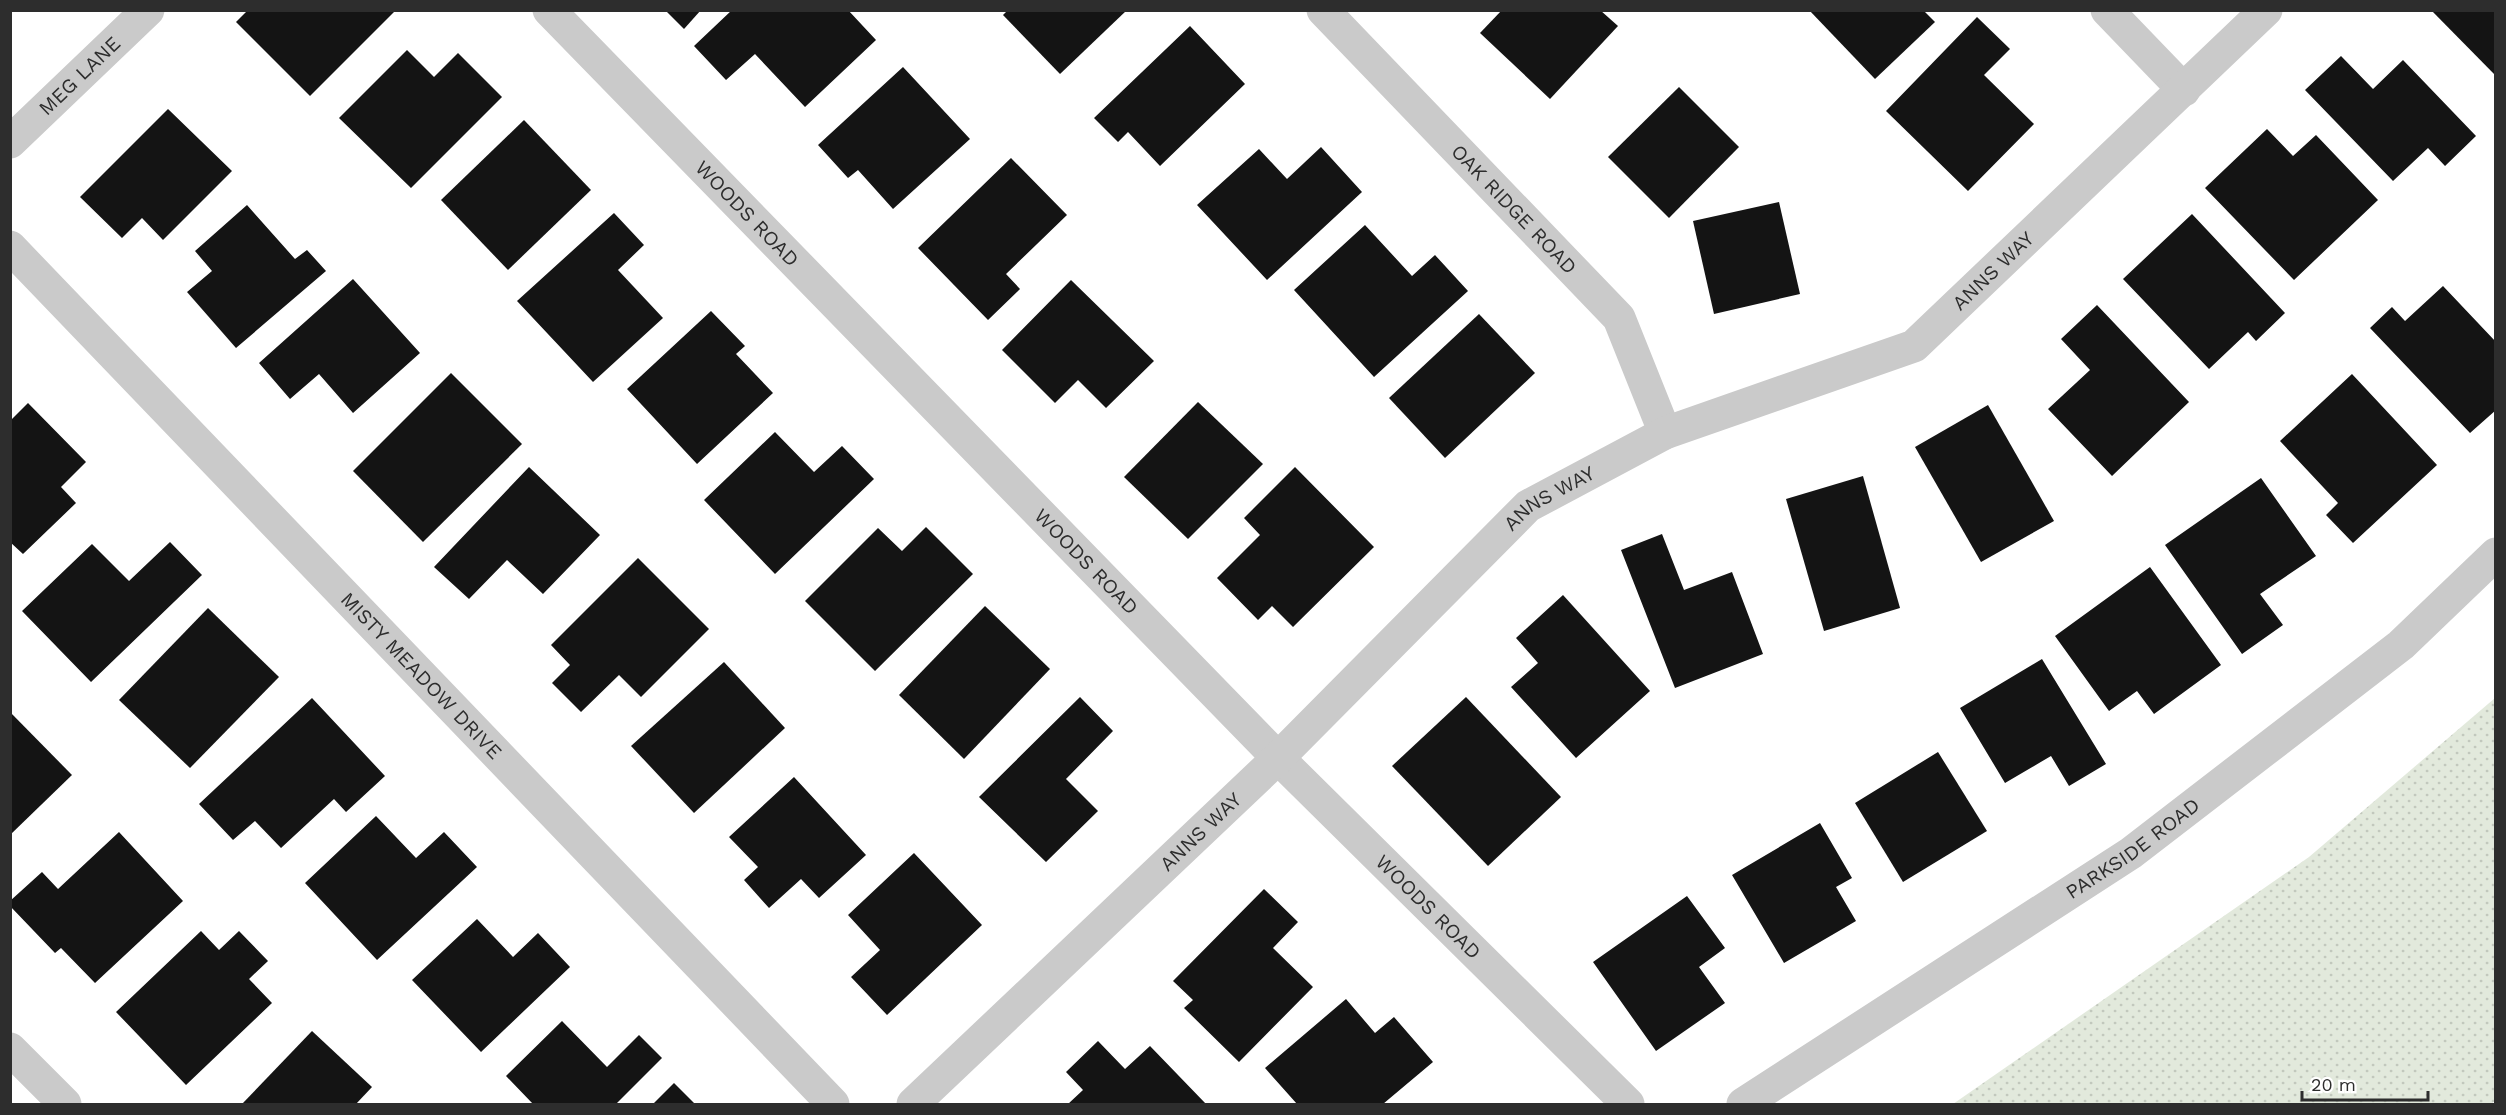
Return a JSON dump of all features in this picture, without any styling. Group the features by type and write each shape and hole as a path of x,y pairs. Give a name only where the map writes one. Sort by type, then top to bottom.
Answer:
{"street":[{"name":"MEG LANE","path":"10,142 148,10"},
{"name":"WOODS ROAD","path":"549,10 1278,758 1628,1104"},
{"name":"OAK RIDGE ROAD","path":"1323,10 1619,318 1665,433"},
{"path":"2107,10 2184,90"},
{"name":"ANNS WAY","path":"913,1104 1278,758 1528,506 1665,433 1914,346 2266,10"},
{"name":"MISTY MEADOW DRIVE","path":"10,247 833,1104"},
{"name":"PARKSIDE ROAD","path":"1743,1104 2131,853 2401,645 2496,554"},
{"path":"10,1049 65,1104"}],"shaded area":[{"path":"2495,698 2495,1101 2491,1104 1953,1104 2309,857"}],"building":[{"path":"248,10 396,10 310,96 236,22"},
{"path":"665,10 701,10 684,29"},
{"path":"732,10 848,10 876,40 805,107 755,54 726,80 694,46"},
{"path":"1008,10 1127,10 1060,74 1003,15"},
{"path":"1502,10 1600,10 1618,26 1550,99 1480,33"},
{"path":"1809,10 1923,10 1935,22 1875,79"},
{"path":"2431,10 2496,10 2496,76"},
{"path":"1977,17 2010,49 1984,75 2034,124 1968,191 1886,111"},
{"path":"1190,26 1245,84 1160,166 1128,132 1118,142 1094,118"},
{"path":"407,50 434,77 458,53 502,97 411,188 339,118"},
{"path":"2341,56 2373,89 2403,60 2476,136 2445,166 2428,148 2393,181 2305,90"},
{"path":"903,67 970,139 893,209 858,170 848,178 818,145"},
{"path":"1679,87 1739,147 1669,218 1608,157"},
{"path":"168,109 232,171 163,240 142,218 122,238 80,197"},
{"path":"524,120 591,190 508,270 441,200"},
{"path":"2267,129 2293,156 2316,135 2378,200 2294,280 2205,188"},
{"path":"1321,147 1362,192 1267,280 1197,205 1259,149 1287,179"},
{"path":"1011,158 1067,215 1006,274 1020,289 988,320 918,248"},
{"path":"1779,202 1800,294 1714,314 1693,221"},
{"path":"247,205 295,259 307,250 326,271 236,348 187,292 212,271 195,251"},
{"path":"614,213 644,245 618,270 663,318 593,382 517,301"},
{"path":"2192,214 2285,313 2256,341 2248,332 2209,369 2123,279"},
{"path":"1365,225 1412,276 1435,255 1468,291 1374,377 1294,290"},
{"path":"353,279 420,353 353,413 319,374 290,399 259,363"},
{"path":"1071,280 1154,361 1106,408 1078,380 1055,403 1002,350"},
{"path":"2443,286 2496,342 2496,410 2470,433 2370,328 2392,307 2405,321"},
{"path":"2097,305 2189,402 2112,476 2048,409 2090,370 2061,339"},
{"path":"711,311 745,346 736,354 773,393 697,464 627,389"},
{"path":"1479,314 1535,373 1445,458 1389,398"},
{"path":"451,373 522,444 423,542 353,471"},
{"path":"2352,374 2437,465 2353,543 2326,515 2338,503 2280,441"},
{"path":"1198,402 1263,464 1188,539 1124,477"},
{"path":"28,403 86,462 61,487 76,503 23,554 10,542 10,421"},
{"path":"1988,405 2054,521 1981,562 1915,447"},
{"path":"775,432 814,472 842,446 874,479 775,574 704,500"},
{"path":"529,467 600,535 543,594 507,560 469,599 434,567"},
{"path":"1295,467 1374,547 1293,627 1272,606 1258,620 1217,578 1260,535 1244,518"},
{"path":"1863,476 1900,608 1824,631 1786,499"},
{"path":"2261,478 2316,556 2260,594 2283,625 2242,654 2165,545"},
{"path":"926,527 973,574 875,671 805,601 878,528 902,551"},
{"path":"1662,534 1684,590 1732,572 1763,654 1675,688 1621,550"},
{"path":"170,542 202,575 91,682 22,611 92,544 129,581"},
{"path":"638,558 709,629 641,697 619,675 581,712 552,683 570,665 551,645"},
{"path":"2150,567 2221,665 2154,714 2137,691 2109,711 2055,636"},
{"path":"1563,595 1650,691 1576,758 1511,687 1538,663 1516,638"},
{"path":"985,606 1050,669 964,759 899,695"},
{"path":"208,608 279,677 190,768 119,700"},
{"path":"2042,659 2106,764 2069,786 2051,756 2005,783 1960,708"},
{"path":"724,662 785,728 694,813 631,746"},
{"path":"1080,697 1113,731 1066,779 1098,811 1046,862 979,797"},
{"path":"1466,697 1561,797 1488,866 1392,766"},
{"path":"312,698 385,776 346,812 334,799 281,848 255,821 233,840 199,804"},
{"path":"10,712 72,775 10,835"},
{"path":"1938,752 1987,831 1903,882 1855,803"},
{"path":"794,777 866,855 819,898 801,879 769,908 744,880 758,867 729,837"},
{"path":"376,816 416,858 444,832 477,867 377,960 305,883"},
{"path":"1820,823 1852,878 1836,887 1856,921 1784,963 1732,875"},
{"path":"119,832 183,901 95,983 61,948 55,953 10,906 10,901 42,872 58,889"},
{"path":"914,853 982,925 887,1015 851,977 880,950 848,915"},
{"path":"1264,889 1298,922 1273,948 1313,987 1239,1062 1184,1008 1193,1000 1173,981"},
{"path":"1687,896 1725,948 1699,967 1725,1003 1656,1051 1593,962"},
{"path":"477,919 513,957 538,933 570,967 481,1052 412,980"},
{"path":"201,931 219,950 239,931 268,961 249,979 272,1003 186,1085 116,1012"},
{"path":"1346,999 1375,1033 1394,1017 1433,1062 1383,1104 1297,1104 1265,1068"},
{"path":"562,1021 607,1067 639,1035 662,1058 616,1104 533,1104 506,1076"},
{"path":"312,1031 372,1087 356,1104 242,1104"},
{"path":"1098,1041 1125,1069 1150,1046 1206,1104 1068,1104 1083,1090 1066,1072"},
{"path":"674,1083 695,1104 653,1104"}]}
